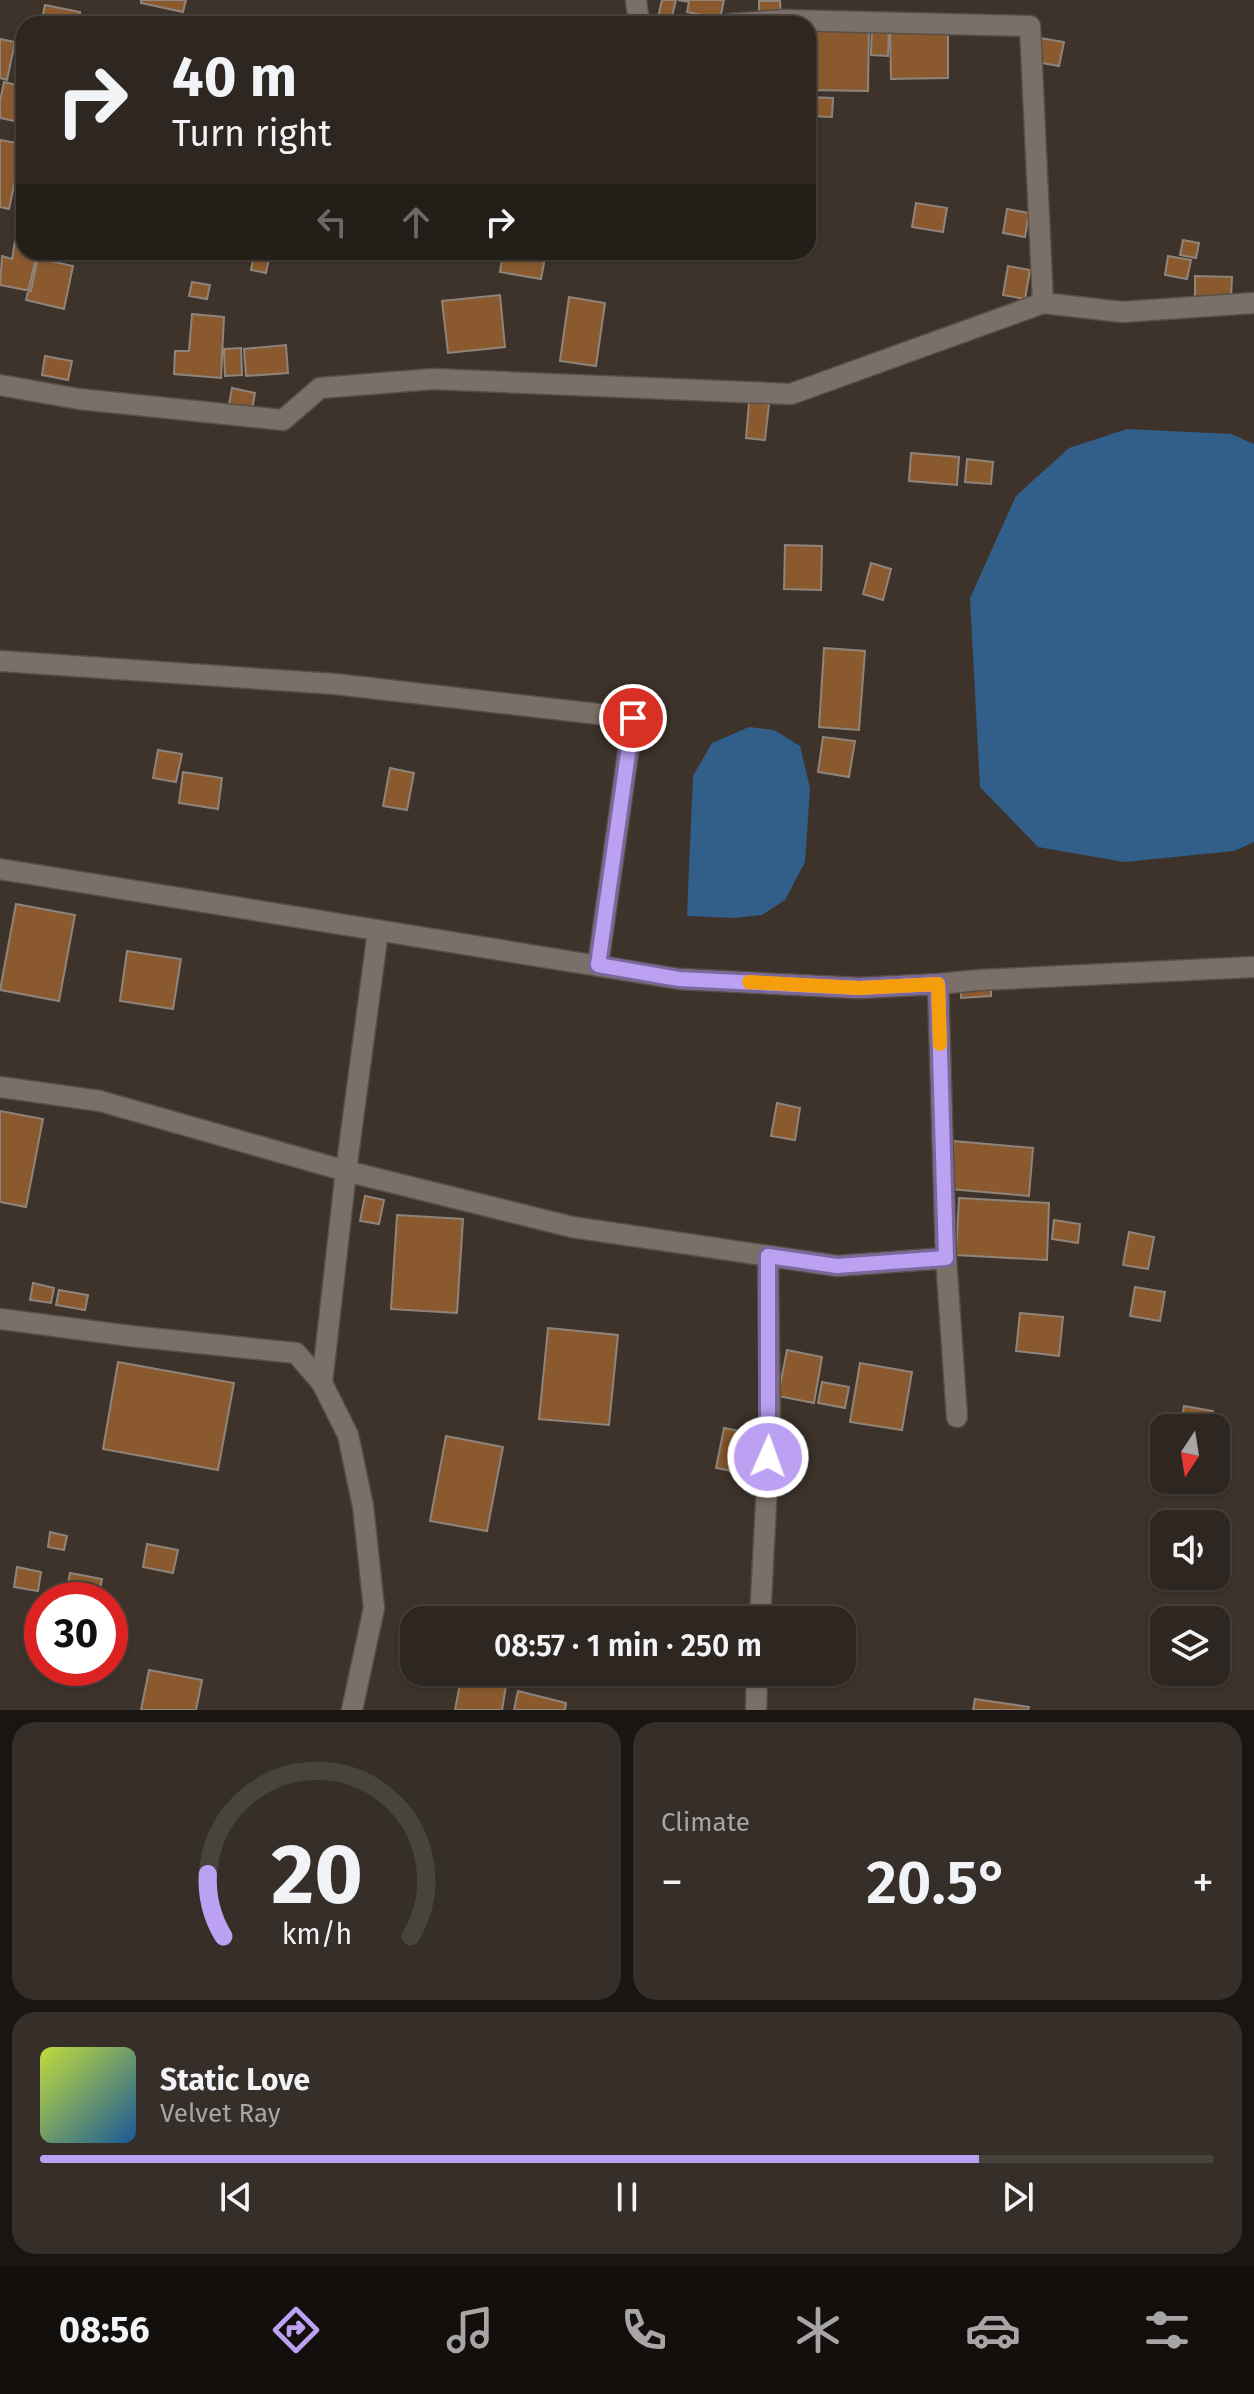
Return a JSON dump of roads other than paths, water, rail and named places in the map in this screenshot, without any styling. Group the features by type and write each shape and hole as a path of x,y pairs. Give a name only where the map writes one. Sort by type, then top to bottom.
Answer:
{"street":[{"path":"816,21 1030,26 1043,303"},
{"path":"0,385 79,399 283,420 320,388 433,379 791,394 1043,303 1122,312 1254,303"},
{"path":"0,661 335,684 633,718 598,965"},
{"path":"0,869 679,979 859,988 1254,967"},
{"path":"322,1383 378,931"},
{"path":"938,984 946,1258 957,1417"},
{"path":"0,1087 100,1101 346,1171 572,1227 837,1266 946,1258"},
{"path":"761,1606 770,1427 768,1256"},
{"path":"0,1319 296,1353 322,1383 348,1435 363,1506 374,1608 352,1710"},
{"path":"756,1710 757,1686"}],"water":[{"path":"1127,429 1231,434 1254,444 1254,842 1234,851 1124,862 1038,847 980,787 970,598 1016,496 1069,448"},
{"path":"749,727 774,730 800,746 810,788 805,862 785,900 762,915 735,918 687,916 693,776 712,743"}]}
